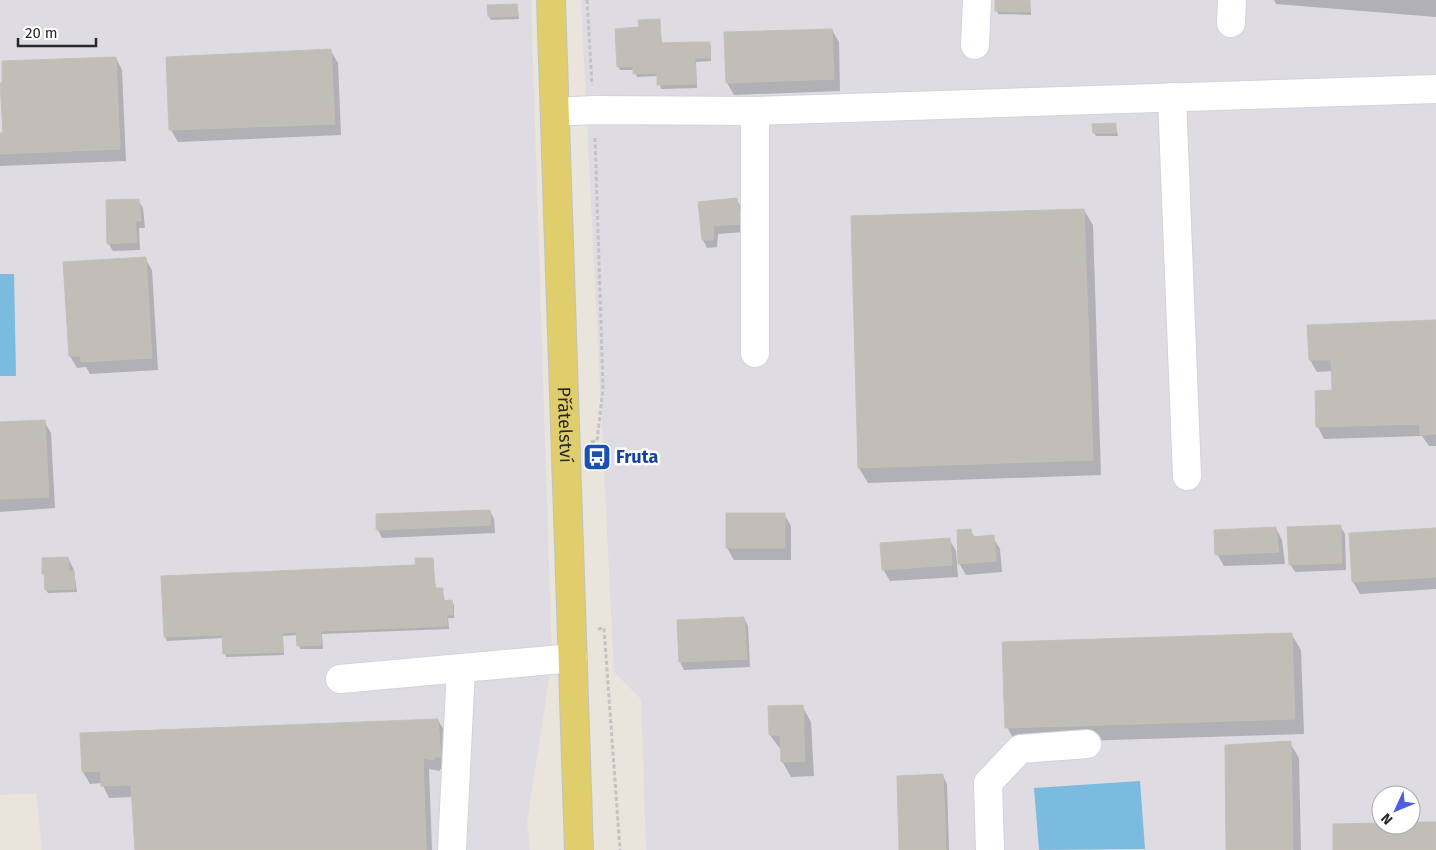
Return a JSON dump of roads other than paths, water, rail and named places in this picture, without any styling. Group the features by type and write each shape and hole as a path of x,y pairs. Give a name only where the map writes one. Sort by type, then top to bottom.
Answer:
{"main road":[{"name":"Přátelství","path":"551,0 579,850"}],"street":[{"path":"975,45 977,0"},
{"path":"555,112 594,110 755,111 1436,88"},
{"path":"1172,97 1187,476"},
{"path":"755,111 755,352"},
{"path":"340,679 461,668 572,646"},
{"path":"452,850 461,668"},
{"path":"990,850 988,783 1020,749 1087,744"}],"water":[{"path":"0,274 14,274 16,376 0,376"},
{"path":"1140,781 1145,849 1039,850 1034,788"}],"place":[{"name":"Fruta","path":"597,457"}]}
